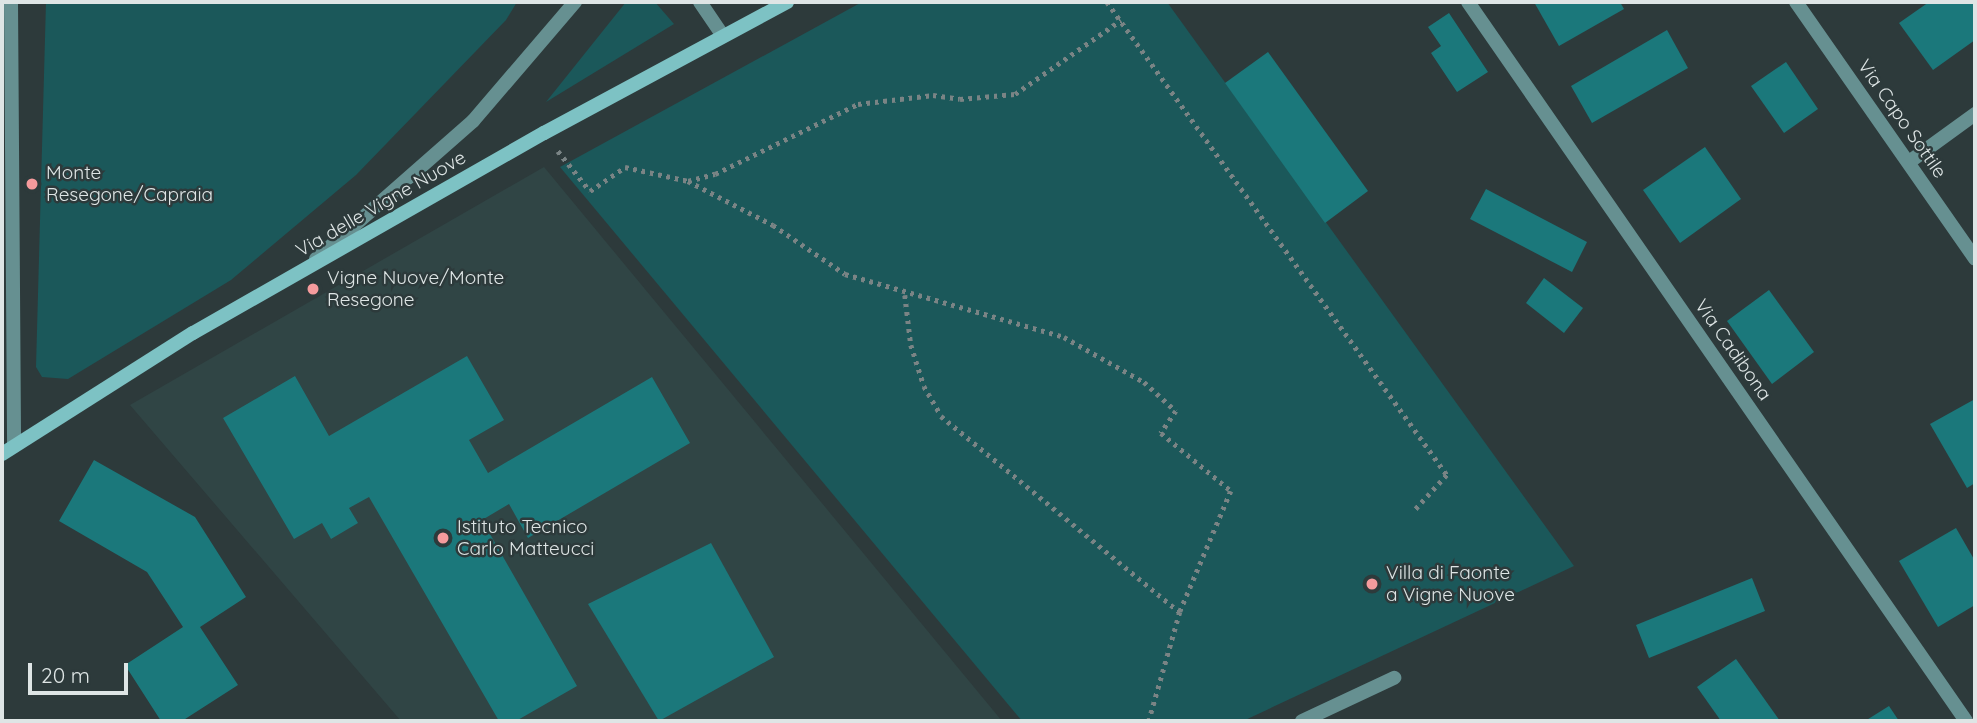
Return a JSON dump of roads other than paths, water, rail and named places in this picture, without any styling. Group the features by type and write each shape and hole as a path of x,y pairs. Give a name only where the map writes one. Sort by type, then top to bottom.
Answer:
{"street":[{"path":"8,450 11,2"},
{"path":"301,273 473,121 575,2"},
{"path":"700,2 723,36"},
{"name":"Via delle Vigne Nuove","path":"8,450 183,339 544,133 787,2"},
{"name":"Via Cadibona","path":"1468,2 1966,721"},
{"name":"Via Capo Sottile","path":"1796,2 1975,259"},
{"path":"1909,162 1975,114"},
{"path":"1302,721 1394,678"}],"place":[{"name":"Monte Resegone/Capraia","path":"32,184"},
{"name":"Vigne Nuove/Monte Resegone","path":"313,289"},
{"name":"Istituto Tecnico Carlo Matteucci","path":"443,538"},
{"name":"Villa di Faonte a Vigne Nuove","path":"1372,584"}]}
